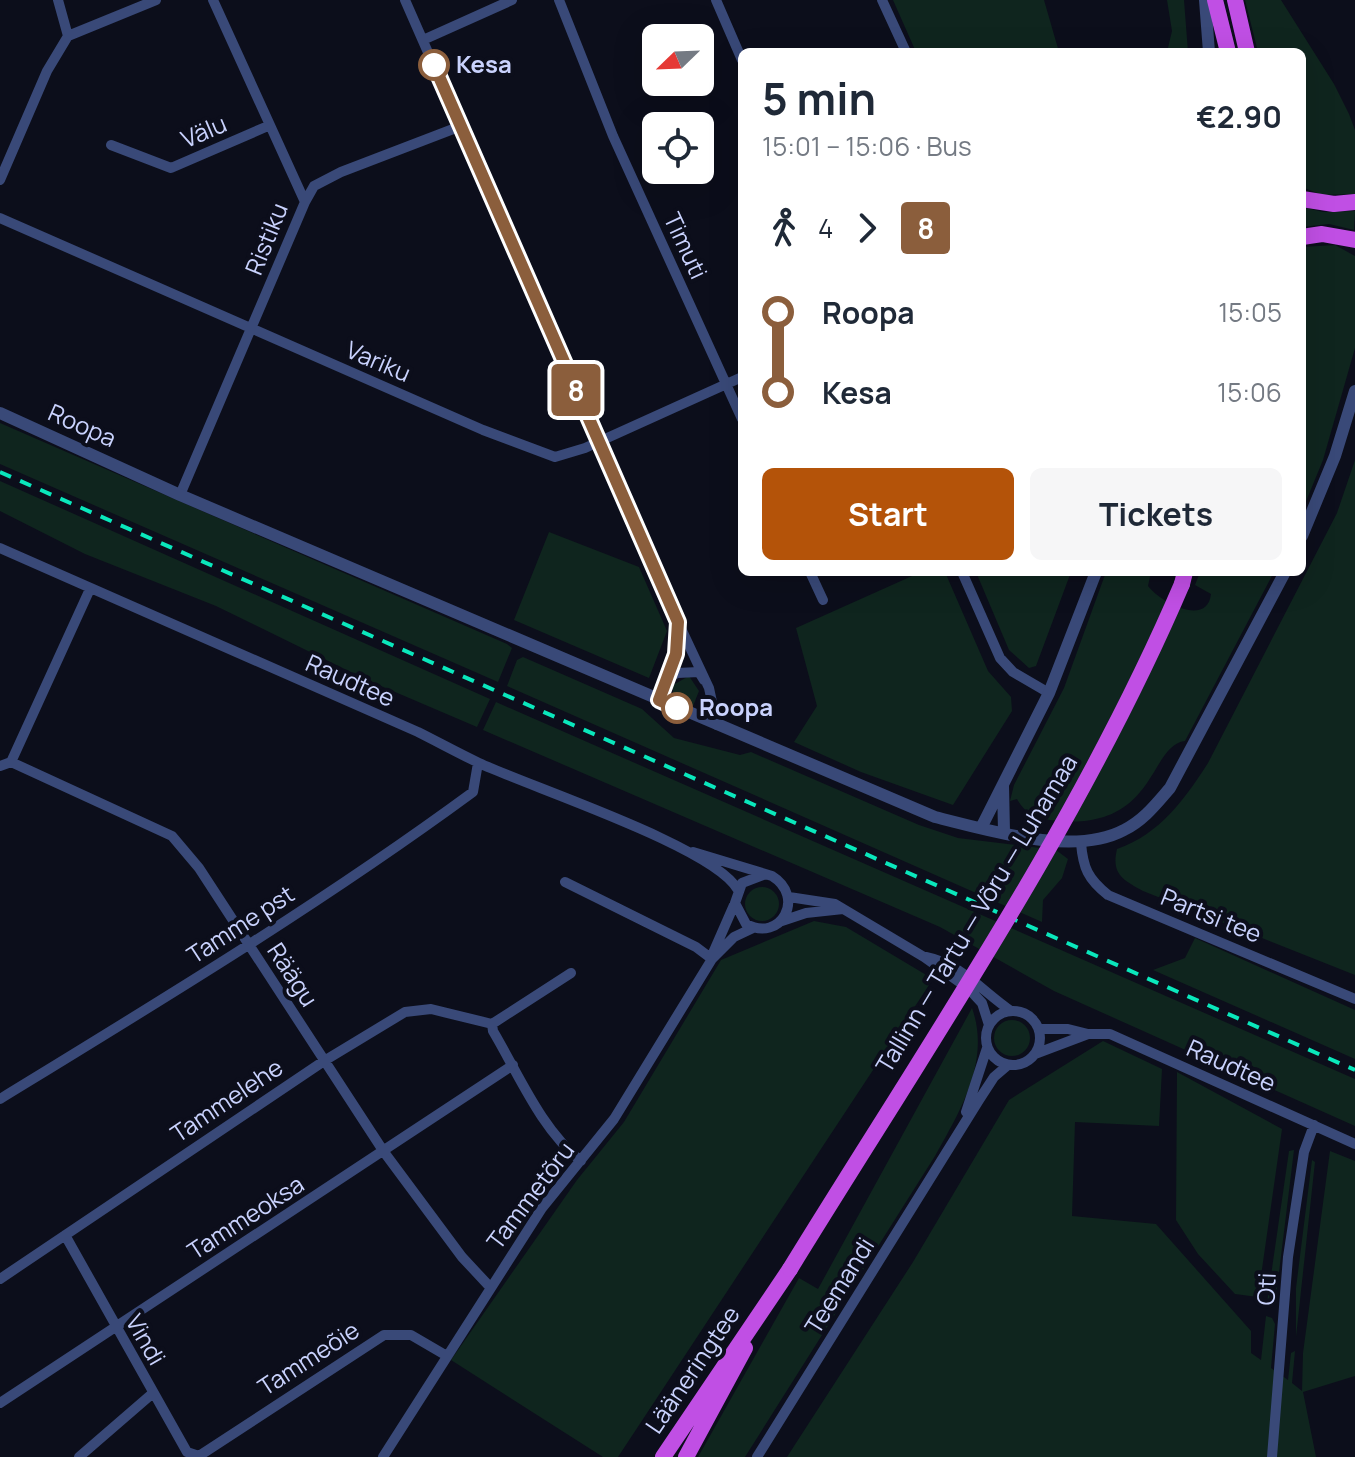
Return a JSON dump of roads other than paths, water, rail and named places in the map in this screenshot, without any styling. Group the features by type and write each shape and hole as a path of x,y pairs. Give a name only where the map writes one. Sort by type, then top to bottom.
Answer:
{"highway":[{"path":"1215,0 1227,48"},
{"path":"1235,0 1246,48"},
{"path":"1306,200 1334,204 1355,202"},
{"path":"1306,236 1322,234 1355,240"},
{"name":"Tallinn — Tartu — Võru — Luhamaa","path":"790,1269 1021,891 1105,746 1183,578"},
{"name":"Lääneringtee","path":"663,1457 790,1269"},
{"name":"Lääneringtee","path":"686,1457 763,1310"}],"street":[{"path":"58,0 68,36"},
{"path":"0,180 47,71 68,36 156,0"},
{"name":"Ristiku","path":"180,495 305,202 213,0"},
{"path":"405,0 709,688 717,725"},
{"path":"423,40 512,0"},
{"name":"Timuti","path":"559,0 613,136 738,410"},
{"path":"716,0 738,51"},
{"path":"882,0 904,48"},
{"path":"1205,0 1209,48"},
{"name":"Välu","path":"111,145 171,168 268,126"},
{"path":"305,202 314,186 341,172 461,126"},
{"name":"Variku","path":"0,218 252,330 555,457 599,442 738,378"},
{"path":"1306,526 1335,456 1355,391"},
{"name":"Roopa","path":"0,413 180,495 935,817 981,828 1081,843"},
{"name":"Raudtee","path":"0,548 418,732 478,763 685,851 725,874 738,890"},
{"path":"812,576 823,600"},
{"path":"964,576 1000,658 1013,672 1049,693"},
{"path":"981,828 1049,693 1094,576"},
{"path":"1081,843 1123,831 1144,817 1170,788 1283,576"},
{"path":"5,764 90,589"},
{"path":"659,700 678,646 678,622"},
{"path":"667,679 677,673 699,672 709,688"},
{"name":"Tamme pst","path":"0,1099 249,944 473,792 478,763"},
{"name":"Räägu","path":"5,764 172,836 199,868 384,1152 462,1257 490,1287"},
{"path":"1003,785 1004,832"},
{"name":"Partsi tee","path":"1081,843 1083,867 1093,882 1108,895 1355,999"},
{"name":"Raudtee","path":"685,851 719,858 780,881 789,897 835,904 924,957 969,989 982,1003 989,1025"},
{"path":"763,875 748,879 738,890 735,903 740,918 753,928 769,929 806,913 843,909"},
{"path":"565,882 696,947 712,959"},
{"path":"782,921 790,905 789,897"},
{"name":"Tammetõru","path":"383,1457 542,1208 616,1117 712,959 735,903"},
{"name":"Tammetõru","path":"712,959 734,937 753,928"},
{"name":"Raudtee","path":"924,957 937,959 976,981 1011,1011 1028,1015 1039,1029 1110,1034 1355,1144"},
{"path":"571,973 492,1024 493,1031 548,1126 565,1148 581,1161"},
{"name":"Tammelehe","path":"0,1279 324,1061 414,1009 431,1009 492,1024"},
{"path":"1011,1011 1002,1013 989,1025 987,1048 995,1059 1008,1065 1023,1064 1035,1054 1088,1034"},
{"path":"1035,1054 1039,1029"},
{"name":"Teemandi","path":"956,1136 987,1048"},
{"name":"Tammeoksa","path":"0,1403 513,1065"},
{"name":"Teemandi","path":"757,1457 956,1136 994,1077 1008,1065"},
{"name":"Oti","path":"1272,1457 1288,1257 1304,1152 1314,1125"},
{"name":"Vindi","path":"65,1235 187,1452 199,1456"},
{"name":"Tammeõie","path":"199,1456 384,1335 411,1335 447,1356"},
{"path":"79,1457 153,1393"}],"railway":[{"path":"0,472 1355,1070"}],"place":[{"name":"Kesa","path":"434,65"},
{"name":"Roopa","path":"677,708"}]}
